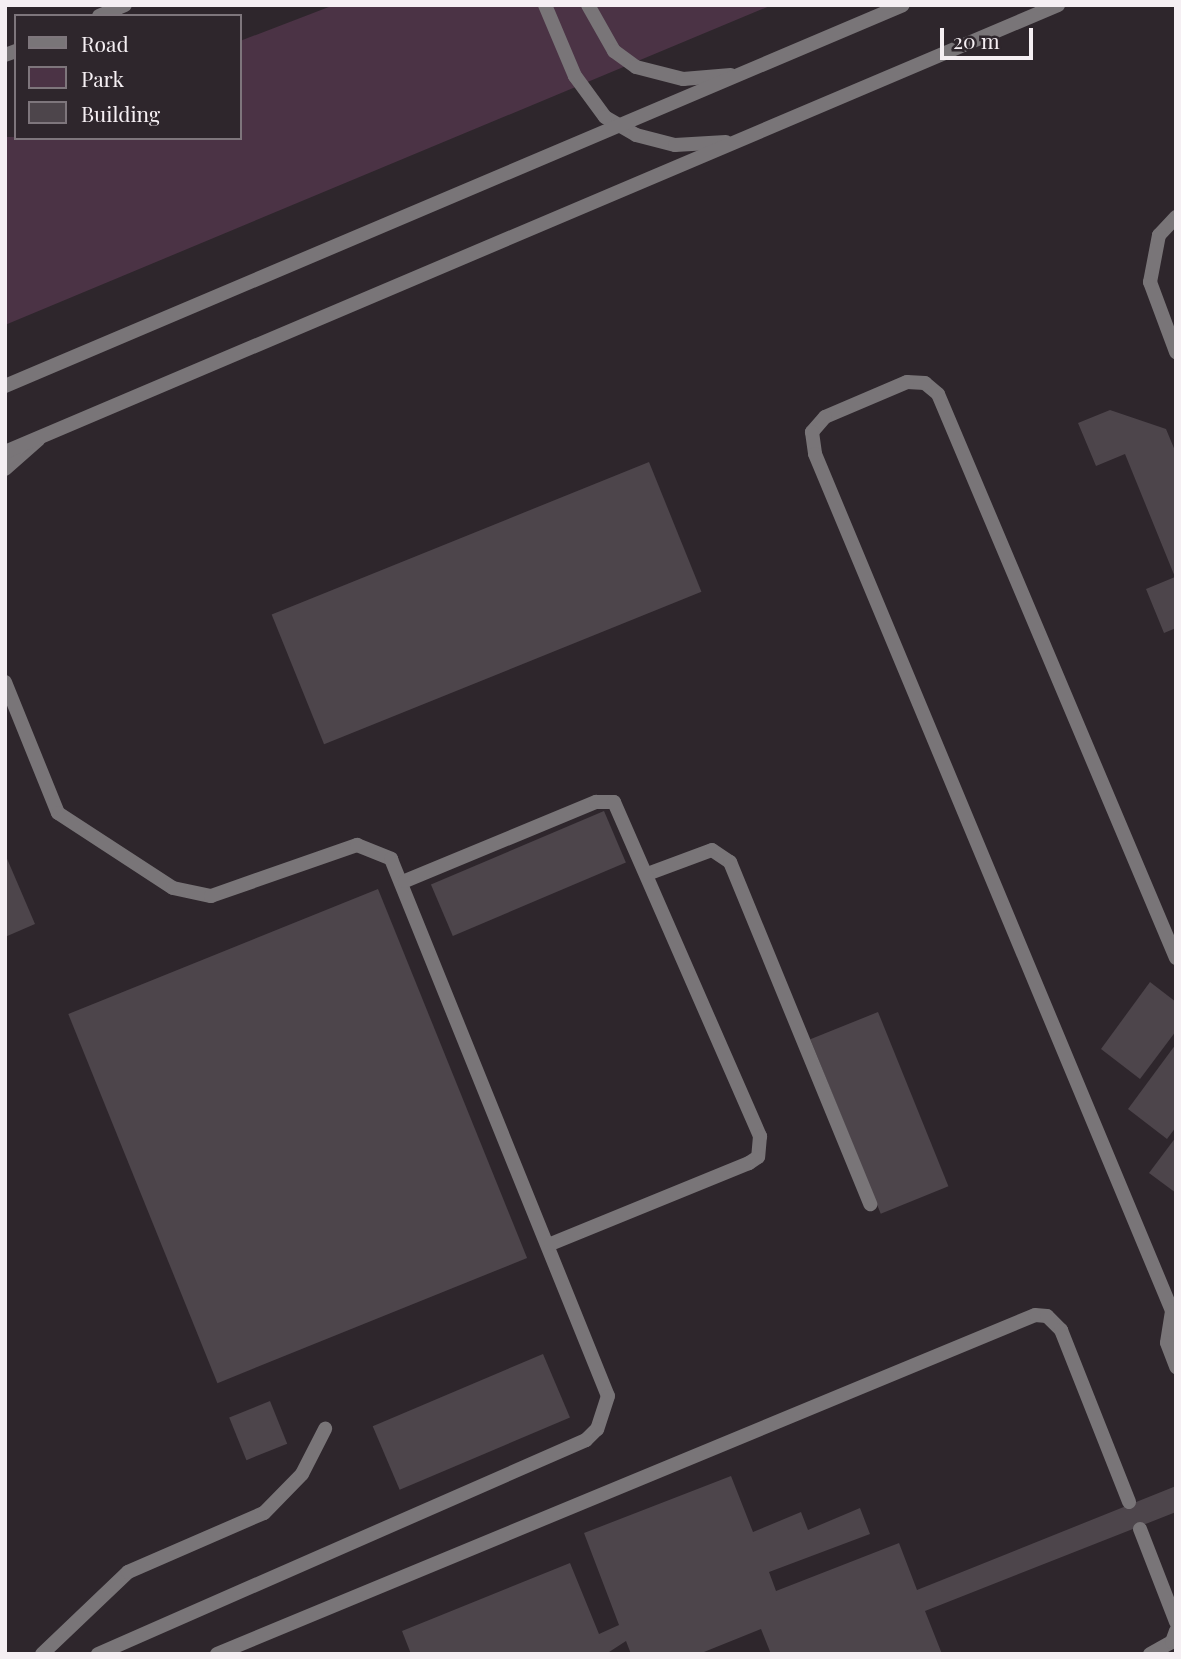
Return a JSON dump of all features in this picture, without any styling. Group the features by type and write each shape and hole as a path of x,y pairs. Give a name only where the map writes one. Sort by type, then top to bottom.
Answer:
{"street":[{"path":"104,14 125,5"},
{"path":"545,5 589,99 618,126 675,145 738,140"},
{"path":"588,5 614,51 636,66 683,79 740,74"},
{"path":"5,387 903,5"},
{"path":"5,452 1058,5"},
{"path":"1176,217 1159,234 1150,282 1176,352"},
{"path":"1176,958 938,394 925,383 907,382 825,417 812,432 815,454 1172,1311 1167,1343 1176,1367"},
{"path":"5,468 43,436"},
{"path":"5,682 58,813 173,888 211,896 357,845 391,859 405,881 551,1244 606,1389 605,1414 586,1440 98,1654"},
{"path":"405,881 604,800 622,808 761,1147 749,1163 551,1244"},
{"path":"650,873 712,850 730,862 870,1204"},
{"path":"217,1654 1035,1315 1046,1316 1060,1330 1129,1502"},
{"path":"42,1654 128,1572 264,1513 302,1474 325,1429"},
{"path":"1140,1529 1176,1622"},
{"path":"1150,1654 1172,1642 1176,1631"}],"green space":[{"path":"334,5 772,5 5,325 5,137 14,137 14,140 242,140 242,40"}],"building":[{"path":"1110,410 1166,429 1176,453 1176,628 1164,633 1146,589 1175,577 1125,454 1096,466 1078,423"},
{"path":"649,462 701,592 324,744 272,614"},
{"path":"604,811 626,863 453,936 431,884"},
{"path":"5,854 35,924 5,937"},
{"path":"378,889 527,1258 217,1383 68,1014"},
{"path":"1150,982 1176,1002 1176,1031 1140,1079 1101,1049"},
{"path":"878,1012 948,1186 881,1214 810,1039"},
{"path":"1176,1044 1176,1127 1167,1139 1128,1109"},
{"path":"1176,1137 1176,1193 1149,1173"},
{"path":"543,1354 570,1418 400,1490 373,1426"},
{"path":"270,1401 287,1444 246,1460 229,1417"},
{"path":"731,1476 753,1532 801,1512 808,1530 860,1508 870,1534 769,1572 776,1591 899,1543 917,1590 1176,1486 1176,1512 925,1611 942,1654 771,1654 761,1629 699,1654 631,1654 626,1641 606,1654 411,1654 402,1631 570,1563 599,1634 619,1625 584,1533"}]}
